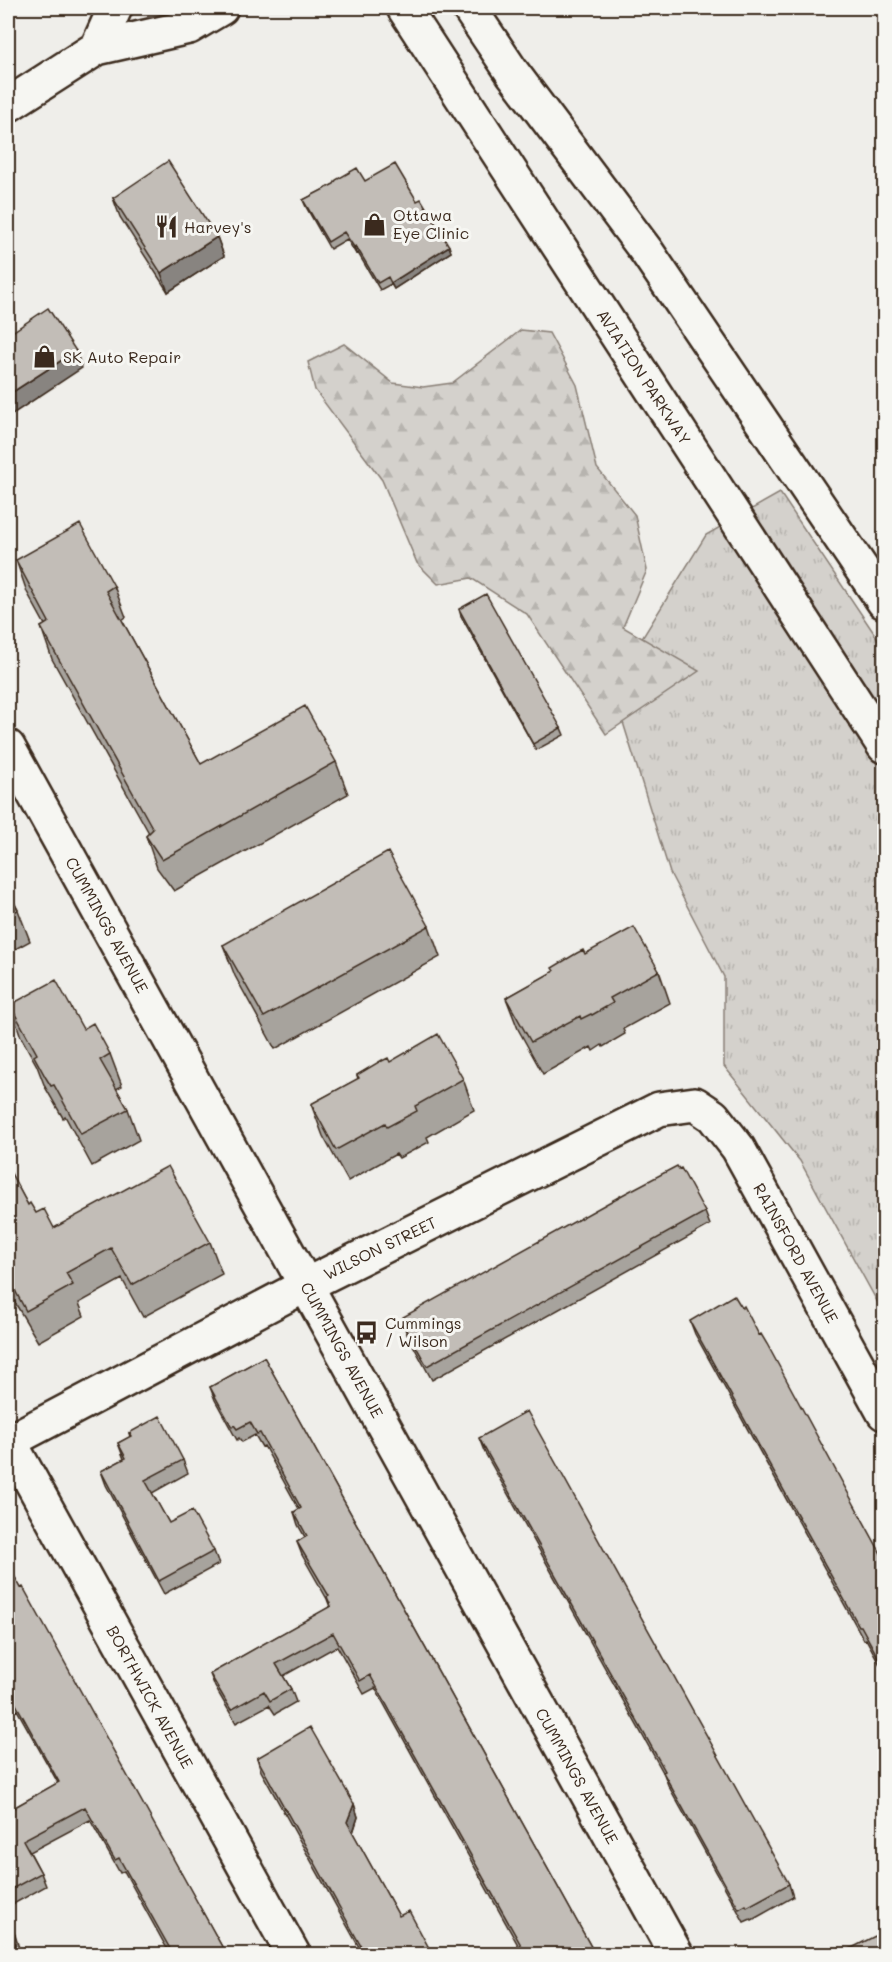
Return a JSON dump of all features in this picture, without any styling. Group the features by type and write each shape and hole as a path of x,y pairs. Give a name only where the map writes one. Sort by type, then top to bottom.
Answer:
{"street":[{"path":"97,48 115,8"},
{"path":"8,105 97,48 189,27 221,8"},
{"path":"389,8 433,52"},
{"name":"AVIATION PARKWAY","path":"404,8 885,746"},
{"path":"470,8 512,72 648,252 885,602"},
{"path":"484,8 512,72"},
{"name":"CUMMINGS AVENUE","path":"8,747 676,1954"},
{"name":"WILSON STREET","path":"8,1441 306,1285 659,1109 694,1104"},
{"name":"RAINSFORD AVENUE","path":"694,1104 713,1116 738,1148 885,1413"},
{"name":"BORTHWICK AVENUE","path":"8,1441 293,1954"}],"green space":[{"path":"521,330 549,333 577,385 597,468 635,515 647,570 623,627 699,671 606,734 527,614 471,578 438,584 417,563 382,480 315,390 308,362 344,344 393,383 423,387 452,383"},
{"path":"780,493 884,648 884,1314 800,1161 724,1066 724,977 670,873 612,687 706,535"}],"building":[{"name":"Harvey's","path":"168,161 217,237 161,273 113,198"},
{"name":"Ottawa Eye Clinic","path":"395,164 417,201 421,199 449,246 391,283 388,277 378,283 356,246 354,247 344,232 328,242 303,200 334,184 336,180 357,168 365,181"},
{"path":"48,308 76,351 8,395 8,335"},
{"path":"80,524 114,586 106,591 201,764 305,706 336,762 162,860 146,836 153,829 41,627 49,622 16,560"},
{"path":"486,594 561,728 533,744 459,609"},
{"path":"388,852 429,926 264,1017 223,945"},
{"path":"8,891 18,910 8,915"},
{"path":"634,927 659,971 610,998 613,1003 592,1015 581,1019 580,1016 531,1042 506,998 554,971 552,968 577,953 583,950 585,954"},
{"path":"56,980 83,1029 93,1023 110,1054 100,1060 128,1109 81,1134 54,1085 51,1086 46,1078 34,1056 37,1054 10,1005"},
{"path":"438,1034 463,1079 415,1106 417,1111 387,1127 385,1123 336,1150 311,1104 359,1078 357,1075 382,1060 388,1058 390,1062"},
{"path":"168,1166 210,1242 132,1285 111,1248 66,1273 73,1285 26,1311 8,1277 8,1168 28,1205 30,1203 36,1213 44,1209 54,1228"},
{"path":"677,1166 681,1168 705,1212 427,1366 402,1321 403,1317"},
{"path":"734,1295 742,1308 744,1306 759,1335 761,1334 767,1344 885,1561 885,1670 690,1321"},
{"path":"264,1357 595,1954 526,1954 370,1675 360,1681 333,1633 276,1664 291,1689 270,1701 264,1691 231,1710 210,1674 331,1606 327,1597 329,1596 297,1542 307,1536 294,1512 301,1508 260,1433 257,1434 250,1422 237,1429 234,1425 232,1427 210,1387"},
{"path":"527,1411 789,1884 747,1907 746,1905 739,1909 663,1772 665,1771 479,1438"},
{"path":"160,1416 183,1460 145,1480 169,1523 192,1511 214,1551 159,1581 101,1471 126,1458 118,1443 131,1436 129,1433"},
{"path":"8,1565 21,1588 23,1587 226,1954 173,1954 119,1858 115,1860 85,1807 23,1840 41,1873 8,1891 8,1811 59,1782 12,1697 8,1699"},
{"path":"310,1727 354,1804 347,1822 399,1916 409,1911 430,1950 421,1954 362,1954 359,1949 362,1948 257,1758"},
{"path":"8,1922 15,1935 8,1939"},
{"path":"885,1931 885,1954 840,1954"}],"place":[{"name":"Ottawa Eye Clinic","path":"375,224"},
{"name":"Harvey's","path":"166,227"},
{"name":"SK Auto Repair","path":"45,357"},
{"name":"Cummings / Wilson","path":"367,1332"}]}
